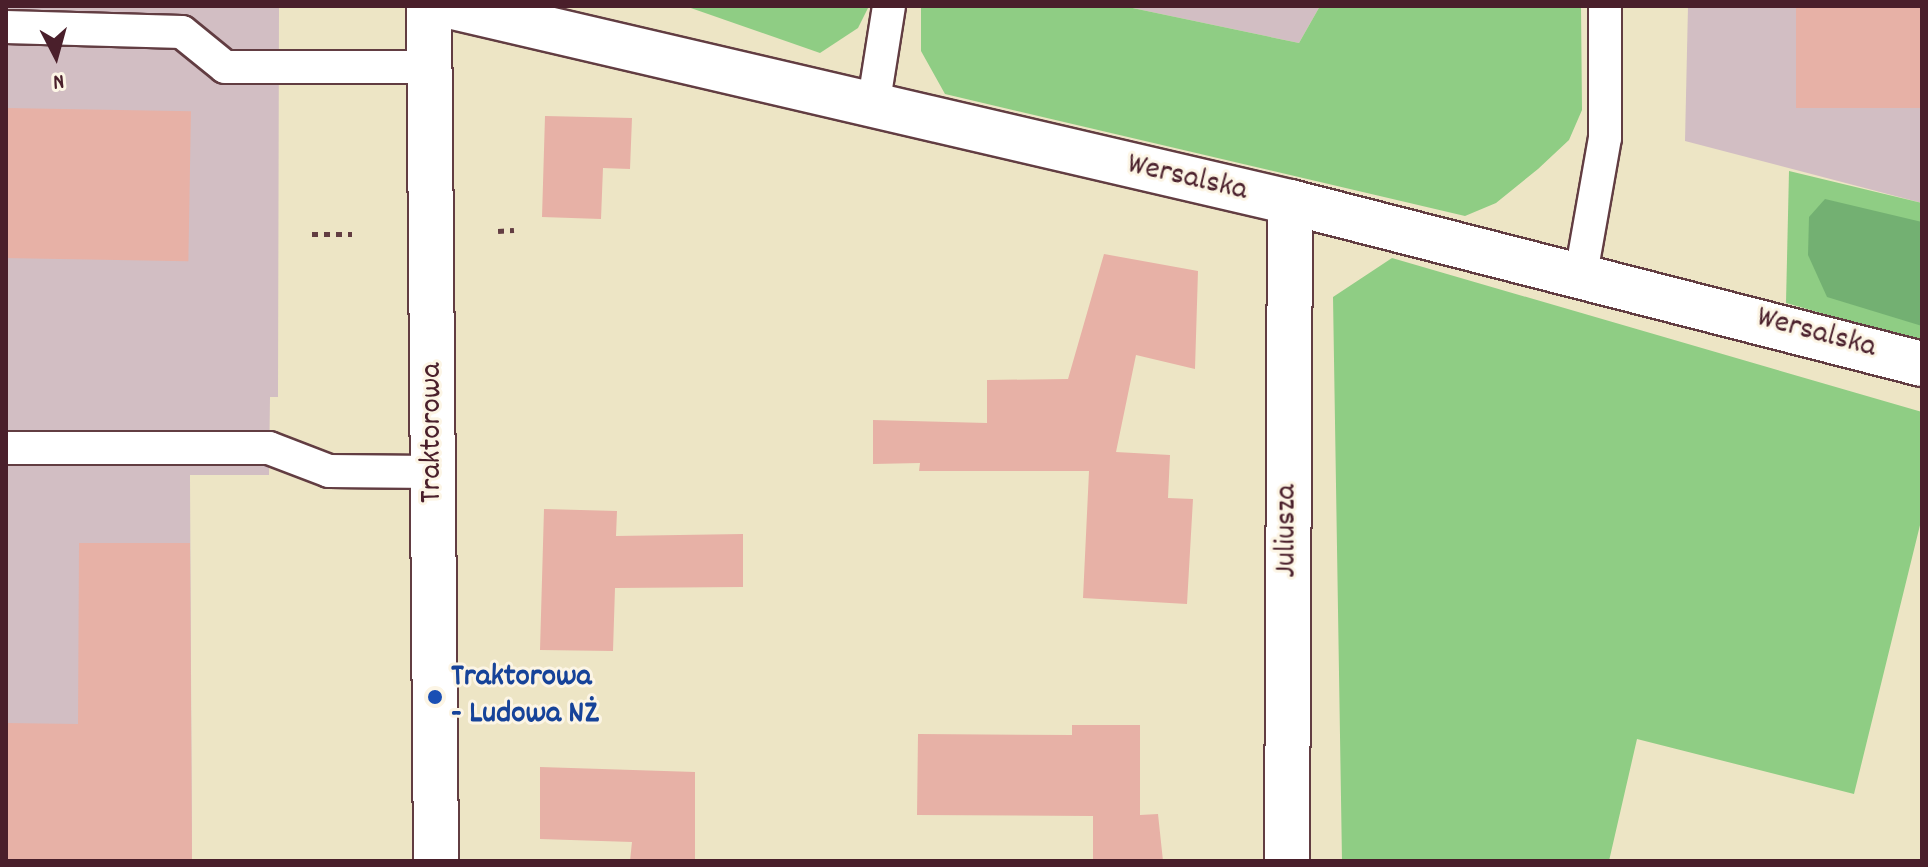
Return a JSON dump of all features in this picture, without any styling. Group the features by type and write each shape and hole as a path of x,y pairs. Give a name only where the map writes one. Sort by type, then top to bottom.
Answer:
{"street":[{"name":"Traktorowa","path":"429,6 436,861"},
{"name":"Wersalska","path":"449,6 1290,202 1581,274 1922,364"},
{"name":"Juliusza","path":"1287,861 1290,202"}],"lane":[{"path":"873,107 889,6"},
{"path":"1581,274 1605,138 1605,6"},
{"path":"6,27 182,32 225,67 429,67"},
{"path":"6,448 269,448 329,471 433,472"}],"path":[{"path":"498,231 514,230"},
{"path":"312,234 352,234"}],"shaded area":[{"path":"6,6 279,6 278,397 270,397 269,475 190,475 192,861 6,861"},
{"path":"1123,6 1320,6 1299,43"},
{"path":"1688,6 1922,6 1922,203 1685,141"}],"green space":[{"path":"685,6 869,6 858,28 820,53"},
{"path":"921,6 1123,6 1299,43 1320,6 1581,6 1582,110 1569,140 1538,169 1496,203 1465,216 945,94 921,51"},
{"path":"1789,171 1922,203 1922,342 1786,303"},
{"path":"1825,199 1922,222 1922,326 1827,297 1808,255 1809,217"},
{"path":"1392,258 1922,412 1922,517 1854,794 1637,739 1609,861 1342,861 1333,297"}],"building":[{"path":"1796,6 1922,6 1922,108 1796,108"},
{"path":"6,108 191,111 188,261 6,258"},
{"path":"545,116 632,118 630,169 603,168 601,219 542,217"},
{"path":"1104,254 1198,271 1195,369 1136,355 1116,452 1170,455 1168,498 1193,499 1187,604 1083,598 1089,471 919,471 920,463 873,464 873,420 987,423 987,380 1068,379"},
{"path":"544,509 617,511 616,536 743,534 743,587 615,588 613,651 540,650"},
{"path":"79,543 190,543 192,861 6,861 6,723 78,724"},
{"path":"1072,725 1140,725 1140,815 1158,814 1163,861 1093,861 1093,816 917,815 918,734 1072,735"},
{"path":"540,767 695,772 695,861 630,861 632,842 540,839"}],"place":[{"name":"Traktorowa - Ludowa NŻ","path":"435,697"}]}
